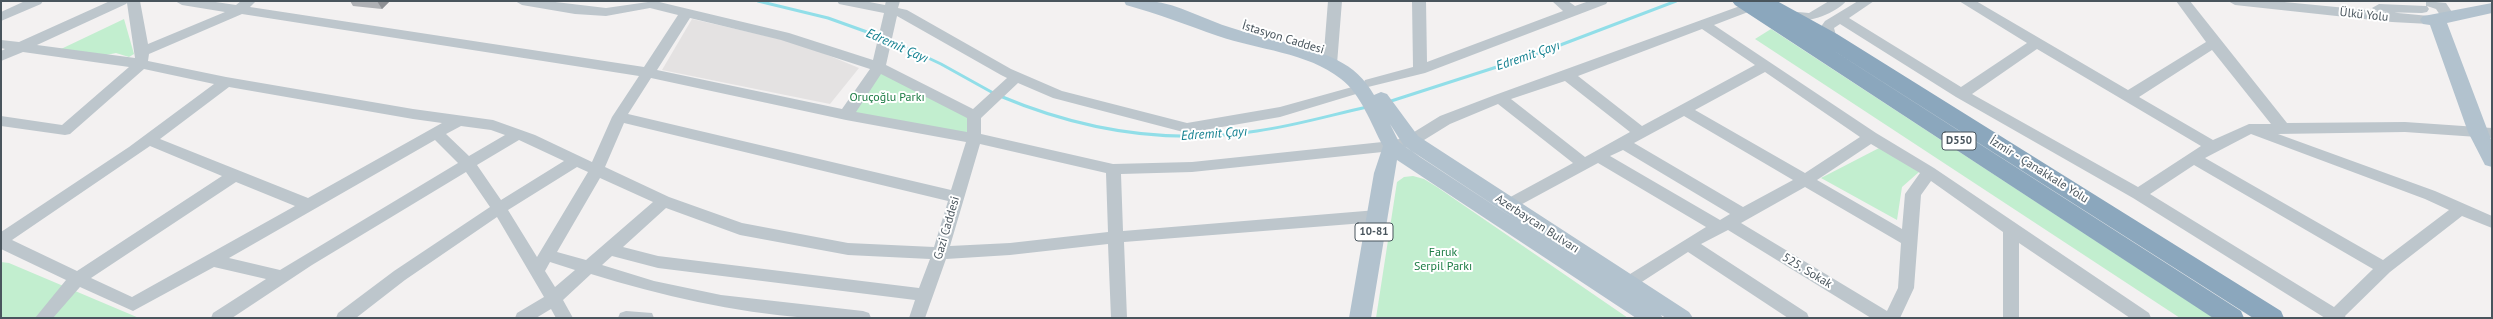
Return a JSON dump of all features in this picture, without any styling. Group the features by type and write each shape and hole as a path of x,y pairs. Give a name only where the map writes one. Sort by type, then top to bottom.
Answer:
{"highway":[{"name":"İzmir - Çanakkale Yolu","path":"1759,5 1830,39 2272,318"},
{"name":"İzmir - Çanakkale Yolu","path":"1759,5 2232,318"}],"main road":[{"name":"İstasyon Caddesi","path":"1132,1 1179,14 1225,32 1307,55 1331,59 1348,75 1368,88 1396,135"},
{"name":"Ülkü Yolu","path":"2434,11 2463,1"},
{"name":"Ülkü Yolu","path":"2434,11 2492,8"},
{"path":"2434,11 2485,132 2492,160"},
{"name":"Azerbaycan Bulvarı","path":"1396,135 1508,204 1682,318"},
{"name":"Azerbaycan Bulvarı","path":"1396,135 1419,166 1652,318"},
{"name":"10-81","path":"1360,318 1384,173 1396,135"}],"street":[{"path":"1,17 36,1"},
{"path":"1,56 120,1"},
{"path":"133,1 141,58"},
{"path":"182,1 238,11 646,72 846,115 974,138 1113,168 1192,167 1396,135 1445,120 1500,98 1759,5 1811,17 1839,1"},
{"path":"1,121 65,130 141,58 238,11 249,1"},
{"path":"522,1 575,10 606,12 652,3 686,13 784,36 878,67 974,116 1017,76"},
{"path":"844,1 902,13 1017,76 1058,95 1187,128 1280,112 1368,88 1420,70 1601,1"},
{"path":"1331,59 1335,1"},
{"path":"1559,1 1574,12"},
{"path":"1830,39 1827,28 1867,1"},
{"path":"1966,1 2212,146"},
{"path":"2183,1 2214,43 2283,128"},
{"name":"Ülkü Yolu","path":"2235,1 2392,18 2434,11"},
{"name":"Ülkü Yolu","path":"2317,1 2374,8 2434,11"},
{"path":"1420,70 1423,2"},
{"path":"846,115 878,67 891,10"},
{"path":"536,272 596,171 619,118 646,72 686,13"},
{"path":"1840,18 1961,94 2138,194 2336,317 2384,268 2460,209"},
{"path":"1704,24 1871,137 1929,172 2011,230 2143,318"},
{"path":"1961,94 2036,42"},
{"path":"2128,97 2214,43"},
{"path":"1,44 141,58 226,82 493,125 518,134 664,201 740,229 848,249 940,253 1010,249 1117,237 1377,216"},
{"path":"1508,204 1765,66"},
{"path":"1567,75 1641,132"},
{"path":"226,82 149,140 1,241 133,305 459,120"},
{"path":"1500,98 1584,164"},
{"path":"1684,110 1910,241"},
{"name":"Gazi Caddesi","path":"917,318 940,253 974,138 974,116"},
{"path":"619,118 956,197"},
{"path":"2138,194 2195,159 2212,146 2249,129 2405,127 2485,132"},
{"path":"2249,129 2430,195 2492,222"},
{"path":"437,133 468,164 499,208 536,272 565,318"},
{"path":"219,318 282,276 518,134"},
{"path":"1628,283 1688,244 1725,226 1806,180 1871,137"},
{"path":"149,140 309,205"},
{"path":"1623,142 1743,215"},
{"name":"525. Sokak","path":"1598,156 1725,226 1885,318"},
{"path":"2195,159 2384,268"},
{"path":"344,318 378,290 499,208 575,161"},
{"path":"1113,168 1117,237 1119,318"},
{"path":"1892,318 1906,288 1913,194 1929,172"},
{"path":"43,318 77,279 235,175"},
{"path":"523,318 553,299 664,201"},
{"path":"2011,230 2012,317"},
{"path":"1688,244 1801,318"},
{"path":"609,249 658,262 925,295"},
{"path":"546,255 587,269 654,287 721,301 863,318"},
{"path":"212,260 282,276"},
{"path":"626,318 646,318"}],"shaded area":[{"path":"692,19 801,44 859,68 830,104 662,70"}],"green space":[{"path":"124,19 134,54 129,57 116,53 101,56 61,49"},
{"path":"1771,29 2214,318 2180,318 1755,39"},
{"name":"Oruçoğlu Parkı","path":"879,67 974,116 974,138 846,115"},
{"path":"1881,147 1919,172 1902,187 1897,220 1821,178"},
{"name":"Faruk Serpil Parkı","path":"1413,176 1424,179 1437,187 1628,318 1376,318 1397,182 1404,177"},
{"path":"1,262 9,263 139,318 1,318"}],"waterway":[{"name":"Edremit Çayı","path":"758,1 828,18 881,37"},
{"name":"Edremit Çayı","path":"1388,102 1534,55 1676,1"},
{"name":"Edremit Çayı","path":"888,39 941,64 995,94"},
{"name":"Edremit Çayı","path":"1000,96 1031,108 1094,126 1126,132 1191,136 1224,135 1271,129 1367,107"}]}
